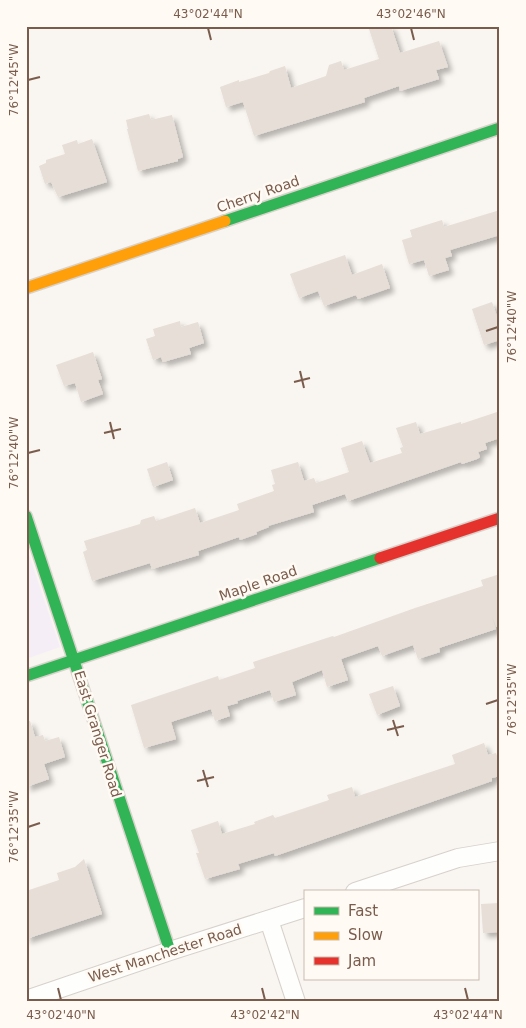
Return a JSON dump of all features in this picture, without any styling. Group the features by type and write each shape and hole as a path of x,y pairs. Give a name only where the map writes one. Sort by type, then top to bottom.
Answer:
{"street":[{"name":"Cherry Road","path":"26,288 500,128"},
{"name":"East Granger Road","path":"26,516 76,660 116,791 170,951"},
{"name":"Maple Road","path":"26,676 500,518"},
{"path":"361,890 458,858 500,851"},
{"name":"West Manchester Road","path":"26,1000 304,908"},
{"path":"268,920 296,1002"}],"shaded area":[{"path":"26,546 60,647 26,659"}],"building":[{"path":"368,26 391,26 400,53 439,41 448,67 436,70 439,79 400,91 399,86 364,98 365,102 254,136 243,102 226,107 220,87 239,80 239,82 269,73 285,66 291,88 326,76 329,65 341,61 344,70 379,59"},
{"path":"149,114 151,120 172,115 183,157 178,159 178,161 138,171 126,120"},
{"path":"92,139 107,182 58,197 51,182 45,184 39,166 46,163 46,160 65,154 62,145 77,140 78,144"},
{"path":"500,210 500,235 450,250 452,256 445,258 449,270 429,276 424,260 409,264 402,240 412,237 410,230 442,220 444,227"},
{"path":"345,255 352,275 382,264 390,288 358,299 356,295 324,306 318,291 299,298 290,274"},
{"path":"492,302 500,325 496,327 500,340 484,345 472,309"},
{"path":"180,321 181,327 198,322 204,343 189,348 191,354 163,362 161,357 153,360 146,339 155,336 153,329"},
{"path":"93,352 102,379 98,380 103,394 81,402 75,383 64,386 56,365"},
{"path":"500,411 500,438 485,443 487,449 478,452 480,457 477,459 462,464 461,462 348,501 345,494 312,505 314,512 268,526 256,532 257,534 240,540 239,537 198,551 199,555 152,569 150,563 92,581 83,552 87,550 84,541 140,524 141,520 154,516 156,521 195,508 200,523 239,510 237,504 274,491 272,485 275,484 271,470 298,462 304,481 314,478 316,483 349,472 341,448 362,441 370,463 402,453 400,448 403,447 396,428 416,422 420,434 461,422 461,424"},
{"path":"167,462 173,480 153,487 147,469"},
{"path":"500,574 500,626 496,627 492,617 496,629 439,648 440,652 418,659 413,645 382,656 378,646 341,659 348,680 327,687 322,670 292,682 296,695 274,702 270,690 227,706 230,716 215,721 211,709 171,722 176,739 144,748 131,705 218,676 219,680 255,668 253,662 334,637 483,586 481,580"},
{"path":"393,686 400,706 377,715 369,694"},
{"path":"26,721 30,721 35,737 43,735 45,741 59,737 65,757 44,764 49,779 26,787"},
{"path":"484,743 488,755 496,753 500,766 500,776 492,778 492,781 275,856 274,853 238,864 240,869 205,879 196,853 199,853 191,830 218,821 222,834 255,824 254,822 273,815 275,818 329,800 327,795 352,787 355,797 455,764 452,755"},
{"path":"84,859 102,914 26,939 26,891 59,880 57,873 75,867"},
{"path":"500,903 500,932 483,933 481,904"}],"traffic: fast":[{"path":"225,221 500,128"},
{"path":"26,516 170,951"},
{"path":"26,676 380,558"}],"traffic: slow":[{"path":"26,288 225,221"}],"traffic: jam":[{"path":"380,558 500,518"}]}
